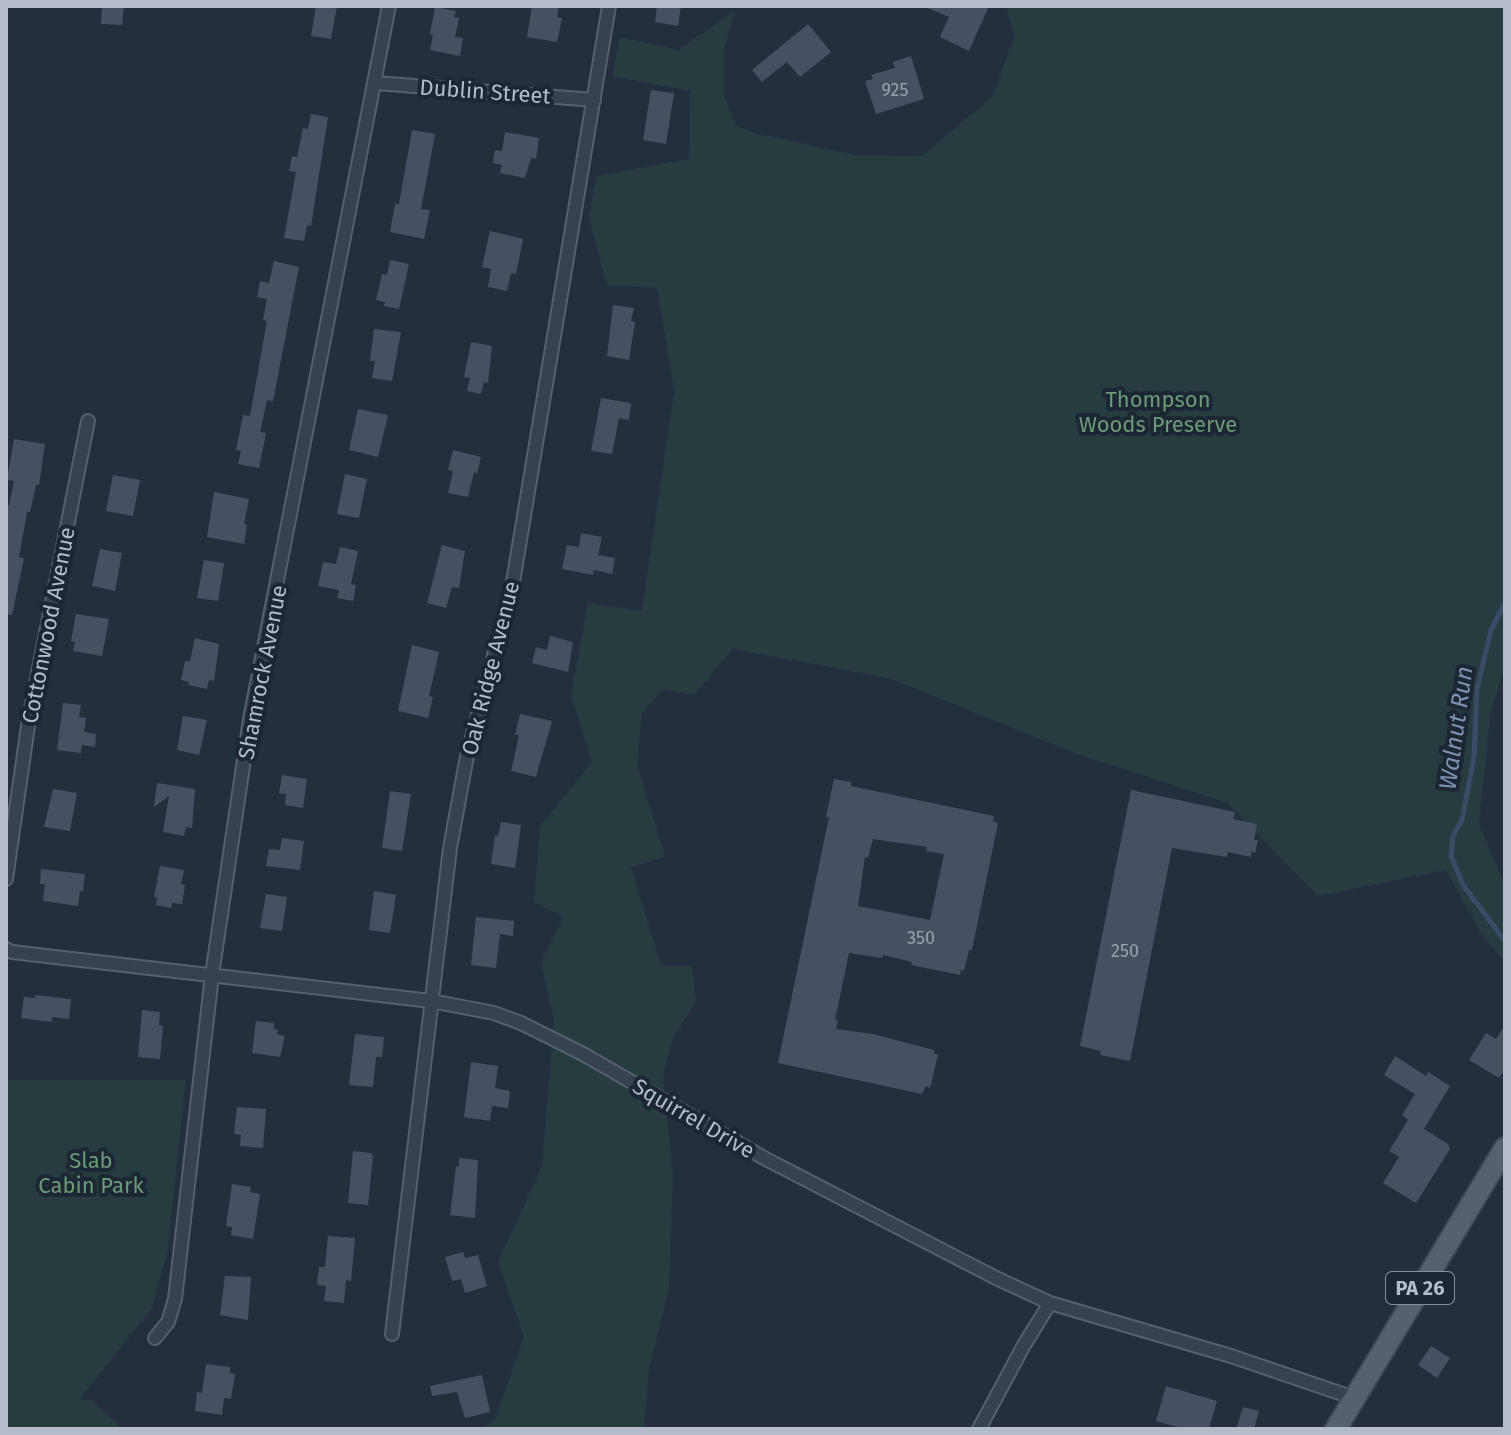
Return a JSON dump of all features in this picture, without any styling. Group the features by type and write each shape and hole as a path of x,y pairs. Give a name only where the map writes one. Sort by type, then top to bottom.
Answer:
{"main road":[{"name":"PA 26","path":"1336,1429 1505,1148"}],"street":[{"name":"Shamrock Avenue","path":"155,1338 168,1322 175,1299 212,975 250,719 389,6"},
{"name":"Oak Ridge Avenue","path":"392,1334 458,802 467,756 512,588 609,6"},
{"name":"Dublin Street","path":"376,83 594,100"},
{"name":"Cottonwood Avenue","path":"6,879 29,719 88,421"},
{"name":"Squirrel Drive","path":"6,949 431,1001 494,1013 583,1054 764,1158 1050,1303 1231,1356 1354,1398"},
{"path":"979,1429 1050,1303"}],"green space":[{"name":"Thompson Woods Preserve","path":"1006,6 1505,6 1505,666 1491,710 1479,824 1505,885 1505,962 1482,935 1446,870 1318,896 1227,803 1077,754 888,678 733,649 694,695 663,689 642,713 637,764 665,857 631,867 661,966 692,966 696,1002 672,1039 663,1078 673,1175 669,1288 649,1371 644,1429 483,1429 495,1419 524,1337 498,1262 542,1166 554,1019 541,963 563,917 534,902 540,826 592,762 571,695 588,603 642,611 674,391 657,288 607,285 589,219 596,176 689,159 690,91 612,76 620,37 679,50 735,10 724,49 724,96 737,126 758,134 856,155 922,156 993,96 1014,36"},
{"name":"Slab Cabin Park","path":"6,1080 186,1080 167,1254 152,1308 80,1399 92,1400 123,1429 6,1429"}],"building":[{"path":"102,6 124,6 122,25 101,24"},
{"path":"316,6 337,6 331,39 311,36"},
{"path":"532,6 559,6 557,17 562,18 557,42 527,37"},
{"path":"657,6 681,6 678,26 655,22"},
{"path":"923,6 989,6 969,51 940,37 949,17"},
{"path":"435,7 456,11 454,17 459,18 455,37 463,38 460,56 430,50"},
{"path":"808,24 831,52 800,77 787,62 762,82 752,70"},
{"path":"911,56 924,99 876,114 865,81 873,79 871,75 895,68 893,62"},
{"path":"651,90 674,93 666,144 643,140"},
{"path":"311,114 328,117 311,226 307,225 304,241 284,238 296,172 289,171 292,156 297,157 303,128 308,129"},
{"path":"412,130 435,134 421,209 430,210 424,239 390,232 395,204 399,204"},
{"path":"505,132 539,138 536,159 531,158 525,178 500,173 502,165 493,163 495,150 502,151"},
{"path":"490,231 523,239 516,274 511,273 507,291 488,287 491,269 482,267"},
{"path":"390,260 409,264 399,309 384,306 385,302 376,300 382,274 387,275"},
{"path":"274,261 299,267 273,401 267,400 260,432 266,433 259,468 238,464 241,451 236,450 243,415 250,416 267,321 263,320 267,299 257,297 260,281 269,283"},
{"path":"613,305 634,308 629,360 607,356"},
{"path":"374,329 401,332 392,381 372,378 375,361 370,361"},
{"path":"471,342 492,346 488,383 484,382 481,394 467,391 470,378 464,377"},
{"path":"601,398 631,403 629,420 619,418 612,454 591,451"},
{"path":"358,409 388,415 378,457 349,450"},
{"path":"14,439 45,444 39,485 36,485 30,512 27,512 19,557 24,558 12,615 6,615 6,506 9,506 14,481 7,480"},
{"path":"453,450 481,457 468,497 448,493 453,471 448,470"},
{"path":"345,474 367,479 359,518 337,514"},
{"path":"113,475 140,480 133,516 106,511"},
{"path":"214,492 249,499 244,544 207,537"},
{"path":"581,533 602,537 598,555 615,558 612,574 594,570 593,575 562,569 567,545 579,547"},
{"path":"442,545 465,551 459,588 452,587 446,608 427,603"},
{"path":"340,547 358,551 351,584 356,585 353,601 337,598 339,590 318,586 323,562 336,564"},
{"path":"100,549 122,553 115,591 92,586"},
{"path":"204,560 224,563 218,601 197,598"},
{"path":"76,614 109,619 102,656 73,651 75,642 71,641"},
{"path":"550,636 573,642 568,672 532,663 536,647 547,650"},
{"path":"195,638 219,644 214,681 209,680 207,689 188,685 189,682 181,680 185,661 190,661"},
{"path":"412,645 439,652 429,696 433,697 428,718 398,711"},
{"path":"63,703 81,705 79,717 86,718 84,732 96,734 95,747 82,745 81,753 57,750"},
{"path":"520,714 552,721 536,777 511,771"},
{"path":"183,716 207,720 199,755 177,750"},
{"path":"282,775 307,779 303,808 285,805 286,794 279,793"},
{"path":"834,779 851,782 851,786 994,816 993,821 998,823 972,950 969,950 964,971 961,970 960,975 911,965 912,962 883,955 882,958 849,953 835,1020 838,1021 836,1029 873,1034 934,1050 938,1055 930,1088 926,1086 922,1094 778,1063 829,817 826,817","holes":["873,839 927,847 926,851 944,854 930,920 858,906 865,857 868,858"]},
{"path":"157,783 195,789 192,828 186,827 184,836 163,832 169,796 154,807"},
{"path":"53,789 77,793 70,831 44,827"},
{"path":"1131,790 1235,812 1233,819 1257,824 1254,840 1258,840 1251,857 1228,852 1227,857 1172,848 1130,1061 1100,1055 1101,1051 1080,1046"},
{"path":"390,791 411,794 402,851 382,848"},
{"path":"501,822 521,825 515,868 491,864 495,835 498,836"},
{"path":"282,838 304,841 300,870 266,866 269,849 280,850"},
{"path":"160,866 184,870 182,904 172,903 171,908 156,905 157,898 154,897"},
{"path":"41,869 85,874 78,906 43,901 45,884 40,884"},
{"path":"374,891 396,895 390,933 369,930"},
{"path":"266,894 287,897 282,931 260,928"},
{"path":"476,917 514,921 513,936 500,934 496,968 471,965"},
{"path":"35,995 71,999 69,1019 52,1017 52,1022 21,1018 24,997 35,998"},
{"path":"142,1010 160,1012 159,1025 163,1026 160,1059 138,1057"},
{"path":"256,1021 274,1023 277,1034 285,1036 280,1057 252,1053"},
{"path":"1505,1025 1505,1069 1499,1078 1469,1060 1486,1033 1496,1039"},
{"path":"355,1034 384,1037 382,1057 376,1057 373,1087 349,1085"},
{"path":"1395,1056 1426,1076 1428,1072 1450,1086 1424,1129 1448,1144 1450,1149 1416,1203 1383,1183 1399,1157 1389,1151 1408,1120 1402,1115 1415,1094 1384,1075"},
{"path":"471,1062 498,1066 495,1088 510,1091 508,1108 492,1106 490,1121 464,1117"},
{"path":"237,1107 266,1109 263,1148 240,1146 241,1135 234,1134"},
{"path":"353,1151 371,1153 373,1156 368,1205 348,1203"},
{"path":"459,1158 478,1160 475,1218 450,1215"},
{"path":"232,1184 251,1187 250,1192 260,1194 253,1239 231,1235 232,1227 226,1226"},
{"path":"328,1236 355,1238 351,1281 346,1280 344,1303 324,1301 326,1286 317,1285 319,1267 325,1267"},
{"path":"463,1252 465,1258 478,1255 487,1286 465,1293 461,1279 452,1281 445,1257"},
{"path":"225,1276 251,1277 248,1320 220,1315"},
{"path":"1431,1346 1450,1358 1437,1378 1418,1365"},
{"path":"206,1364 230,1367 230,1373 235,1374 231,1399 224,1398 222,1415 195,1411 197,1392 202,1393"},
{"path":"482,1375 490,1412 465,1418 457,1392 432,1396 430,1386"},
{"path":"1166,1386 1217,1401 1209,1429 1185,1429 1156,1421"},
{"path":"1243,1407 1259,1411 1254,1429 1236,1429"}],"waterway":[{"name":"Walnut Run","path":"1505,603 1491,630 1477,689 1474,757 1462,820 1453,836 1451,856 1463,885 1505,941"}]}
